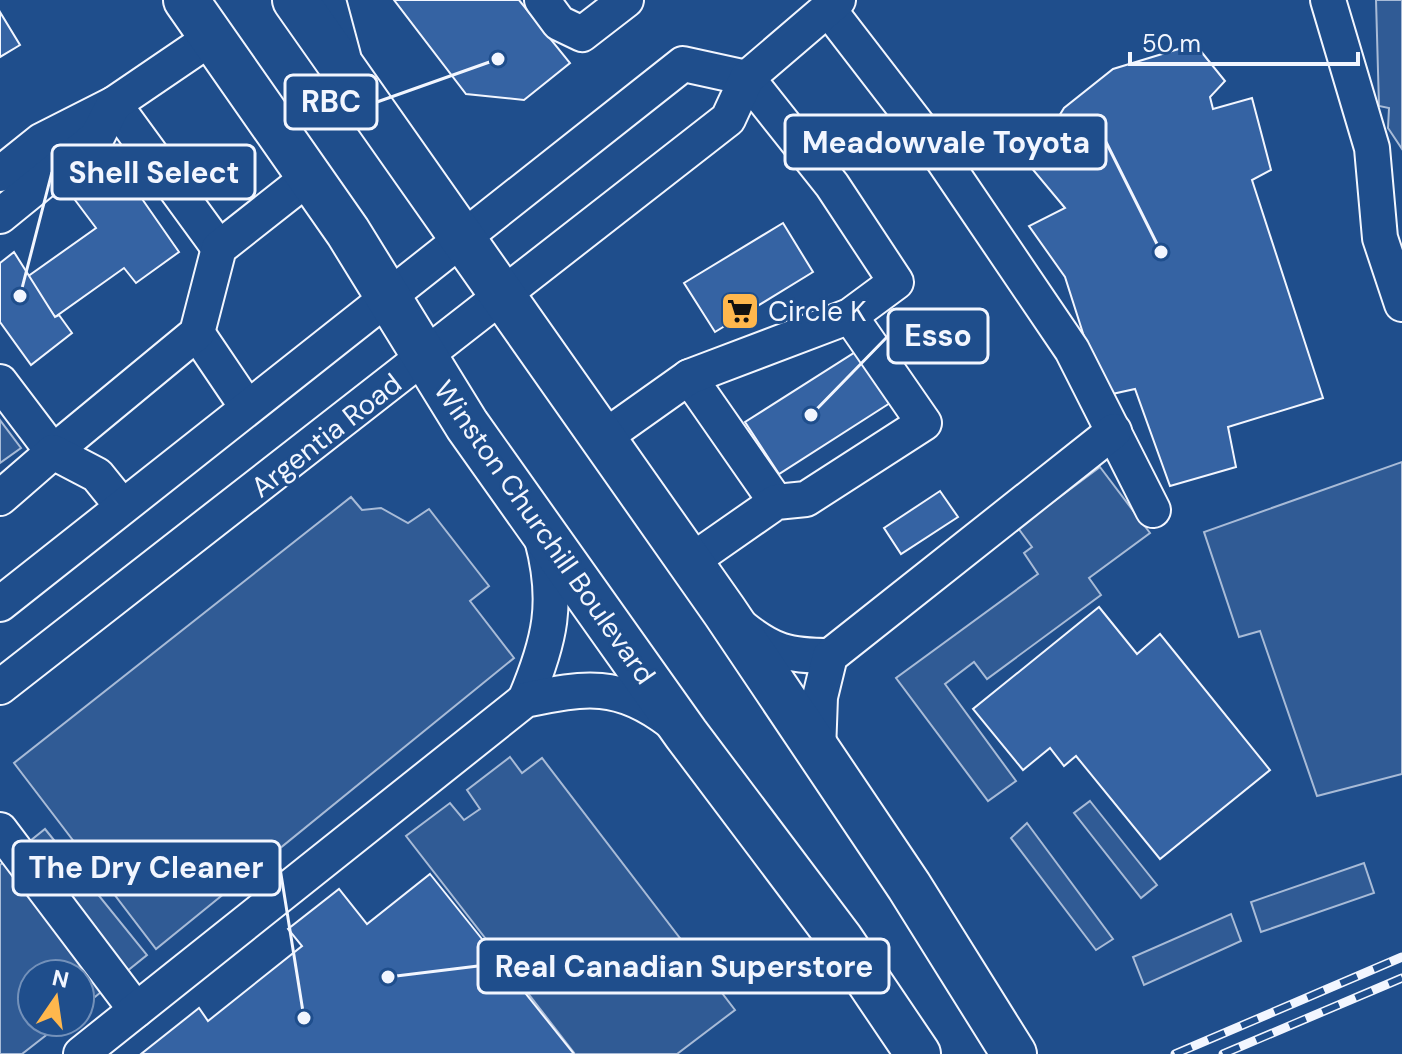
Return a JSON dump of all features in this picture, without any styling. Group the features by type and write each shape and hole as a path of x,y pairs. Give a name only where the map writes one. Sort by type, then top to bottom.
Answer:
{"main road":[{"name":"Winston Churchill Boulevard","path":"186,0 309,177 467,425 686,734 841,940 918,1054"},
{"path":"295,0 725,612 1014,1054"}],"street":[{"path":"328,0 349,76"},
{"path":"542,0 559,23 582,34 626,0"},
{"path":"1328,0 1372,148 1380,238 1402,304"},
{"path":"834,5 1072,350 1153,510"},
{"name":"Argentia Road","path":"0,687 728,119 747,78 834,5"},
{"path":"0,174 41,141 114,104 211,38"},
{"path":"0,604 683,64 747,78 832,185 896,282 850,316 689,377 603,438"},
{"path":"0,216 97,137 114,104"},
{"path":"114,104 219,248"},
{"path":"0,498 197,333 219,248 309,177"},
{"path":"690,562 776,502 806,499 924,423 850,316"},
{"path":"197,333 247,407"},
{"path":"689,377 776,502"},
{"path":"0,382 53,452 97,475 122,506"},
{"path":"818,751 820,697 830,656 1114,431"},
{"path":"525,700 550,636 551,573 540,530"},
{"path":"725,612 764,645 794,656 830,656"},
{"path":"81,1054 525,700 579,688 607,690 635,698 686,734"},
{"path":"0,830 136,1010"}],"shaded area":[{"path":"1376,0 1402,0 1402,149 1388,128 1389,108 1379,106"},
{"path":"0,420 21,448 0,463"},
{"path":"1402,462 1402,774 1317,796 1260,631 1239,637 1204,532"},
{"path":"1100,467 1150,533 1089,578 1101,595 987,679 974,662 945,684 1016,781 988,801 896,678 1038,574 1024,553 1032,547 1018,528"},
{"path":"351,497 362,510 381,508 408,523 429,509 489,586 470,601 514,658 156,949 14,763"},
{"path":"510,757 522,773 542,758 735,1010 677,1054 575,1054 406,836 450,803 464,820 480,809 467,790"},
{"path":"1090,801 1157,885 1141,898 1074,813"},
{"path":"1027,823 1113,939 1096,950 1011,838"},
{"path":"45,829 147,955 96,996 96,958 16,958 16,1038 42,1038 22,1054 0,1054 0,865"},
{"path":"1364,863 1374,893 1261,932 1251,902"},
{"path":"1231,914 1241,941 1144,985 1133,957"}],"building":[{"path":"394,0 519,0 570,63 524,100 466,94"},
{"path":"0,12 20,45 0,57"},
{"path":"1195,44 1225,81 1210,97 1213,109 1252,98 1271,170 1252,180 1323,398 1228,427 1236,467 1170,486 1135,389 1103,396 1065,277 1029,226 1065,208 1029,165 1064,108 1113,69"},
{"path":"108,150 179,252 136,283 124,268 55,317 27,277 96,228 63,184"},
{"path":"783,223 813,272 715,332 684,283"},
{"path":"14,252 55,317 59,315 72,333 31,365 0,322 0,263"},
{"path":"857,351 890,403 779,474 745,422"},
{"path":"940,491 958,517 901,554 884,528"},
{"path":"1099,607 1137,654 1160,634 1270,770 1160,859 1076,756 1064,766 1050,748 1023,770 973,709"},
{"path":"430,874 574,1054 141,1054 199,1008 208,1021 302,946 288,929 339,889 367,924"}],"railway":[{"path":"1175,1054 1402,957"},
{"path":"1223,1054 1402,978"}],"place":[{"name":"RBC","path":"498,59"},
{"name":"Meadowvale Toyota","path":"1161,252"},
{"name":"Shell Select","path":"20,296"},
{"name":"Circle K","path":"740,311"},
{"name":"Esso","path":"811,415"},
{"name":"Real Canadian Superstore","path":"388,977"},
{"name":"The Dry Cleaner","path":"304,1018"}]}
